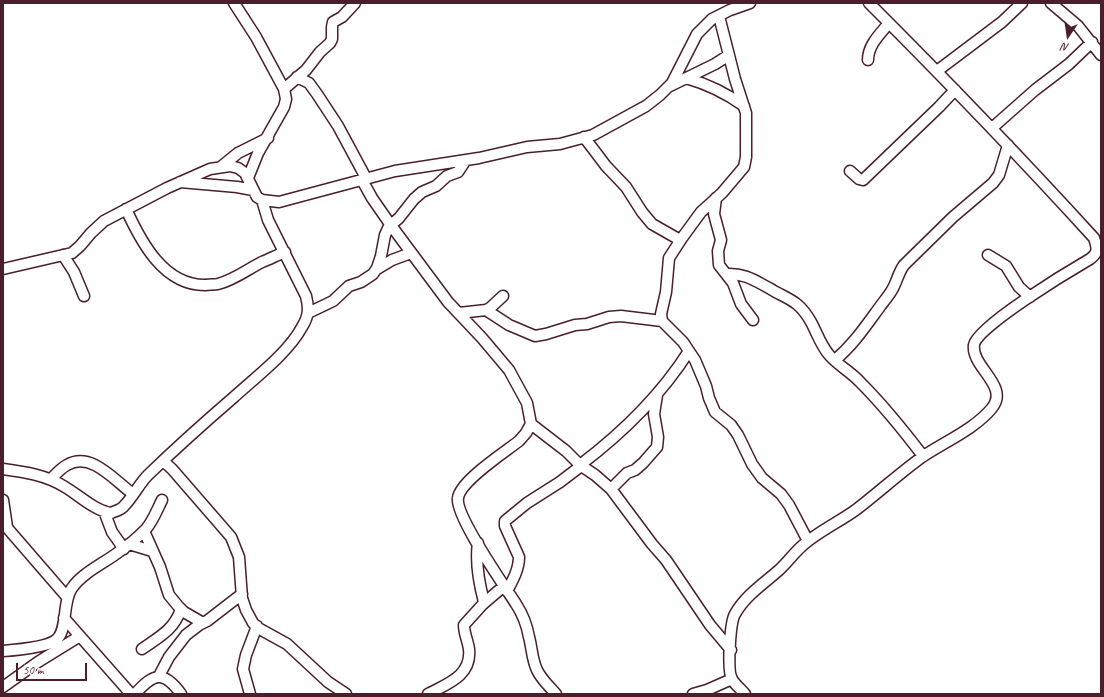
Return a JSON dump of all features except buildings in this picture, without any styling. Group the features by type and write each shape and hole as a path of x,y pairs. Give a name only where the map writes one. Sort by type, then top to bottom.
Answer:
{"street":[{"path":"234,3 256,37 284,89 286,99 284,107 258,154 248,178"},
{"path":"284,89 306,70 330,42 334,22 342,17 355,3"},
{"path":"744,694 732,679 730,673 731,627 734,616 742,604 783,567 802,546 857,509 923,456 975,423 992,409 997,401 997,392 994,384 975,354 974,345 976,339 985,330 1030,296 1095,256 1097,251 1094,238 992,128 869,3"},
{"path":"937,71 1002,22 1022,3"},
{"path":"1051,3 1078,26 1101,55"},
{"path":"670,86 697,34 712,19 746,4"},
{"path":"719,16 734,79 746,113 747,131 744,168 701,212 680,240 669,258 666,292 660,314 662,321 683,342 695,360 715,412 731,425 738,435 752,464 762,478 781,494 789,505 808,542"},
{"path":"868,60 868,53 874,41 889,23"},
{"path":"992,128 1035,90 1069,64 1092,42"},
{"path":"3,269 72,253 94,229 104,221 210,168 230,166 238,168 245,173 257,197 262,200 279,202 395,171 466,160 527,147 560,144 584,138 646,106 670,86 715,64 729,55"},
{"path":"297,77 309,83 338,126 372,198 391,225 448,302 482,338 509,370 527,403 531,424 526,433 520,441 467,481 460,491 458,505 467,527 517,606 525,622 537,671 542,679 556,694"},
{"path":"686,78 704,84 744,106"},
{"path":"850,171 859,179 863,180 955,90"},
{"path":"222,166 238,153 268,138"},
{"path":"584,138 606,166 626,187 642,212 652,224 680,240"},
{"path":"835,360 858,338 880,305 888,296 898,273 904,265 948,222 993,183 999,175 1008,145"},
{"path":"377,269 385,234 391,225 422,192 436,186 447,176 458,172 466,160"},
{"path":"180,182 230,186 253,190"},
{"path":"716,198 714,214 721,240 718,258 719,264 733,283 736,295 753,320"},
{"path":"3,469 31,472 50,479 65,486 89,504 111,513 121,509 147,476 264,371 302,329 309,306 306,296 268,220 262,200"},
{"path":"126,209 132,223 155,260 175,276 186,282 201,285 217,284 285,252"},
{"path":"308,313 333,301 349,286 361,282 371,276 377,269 392,260 411,253"},
{"path":"63,255 74,272 84,296"},
{"path":"988,255 1006,266 1019,287 1030,296"},
{"path":"726,274 744,275 799,305 830,356 859,380 923,456"},
{"path":"459,313 486,310 503,296"},
{"path":"486,310 509,325 535,336 575,325 587,324 609,317 628,316 662,321"},
{"path":"428,694 453,680 468,667 469,648 464,631 464,625 484,602 506,588 517,570 519,557 505,526 505,521 527,502 560,482 597,452 657,395 689,351"},
{"path":"611,489 627,473 635,470 657,447 658,437 654,414 657,395"},
{"path":"531,424 566,451 580,466 595,475 611,489 652,544 666,560 710,625 731,650"},
{"path":"50,479 66,465 78,461 86,461 102,469 133,494"},
{"path":"164,461 230,537 239,557 242,594 246,610 257,626 287,644 328,682 346,694"},
{"path":"3,500 9,530 67,597"},
{"path":"3,651 29,648 56,640 60,636 67,597 72,588 82,578 144,531 156,513 162,500"},
{"path":"104,511 112,532 126,546 152,551"},
{"path":"144,531 160,567 169,595 181,609 203,623"},
{"path":"478,543 476,555 480,588 484,602"},
{"path":"159,676 169,657 186,635 242,594"},
{"path":"142,649 169,630 178,618 181,609"},
{"path":"64,618 131,694"},
{"path":"250,694 243,669 246,655 257,626"},
{"path":"169,630 174,637 181,642"},
{"path":"3,687 38,662 80,636"},
{"path":"135,694 143,685 154,677 159,676 169,681 181,694"},
{"path":"693,694 707,690 732,679"}]}
